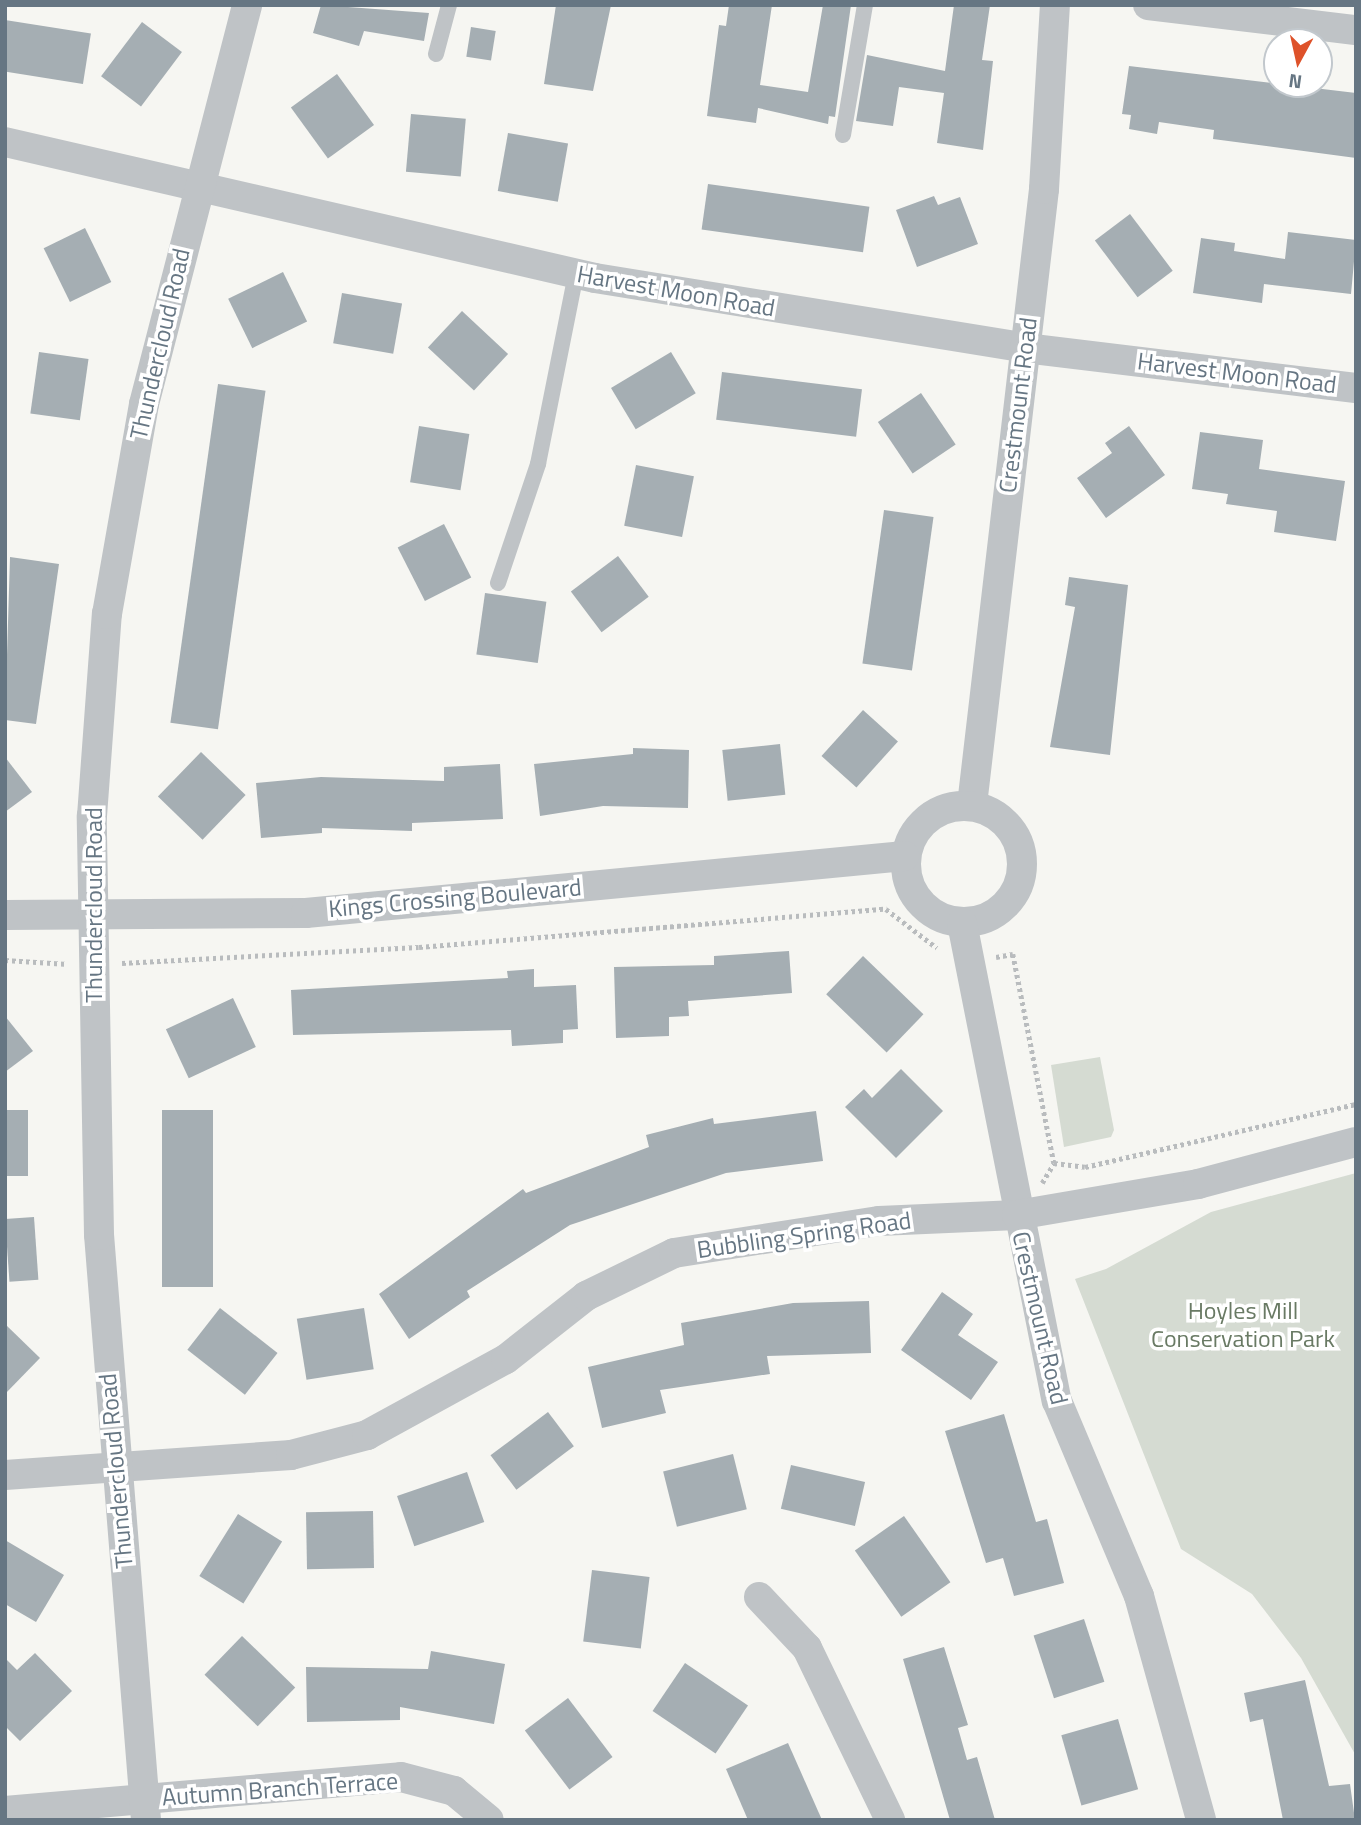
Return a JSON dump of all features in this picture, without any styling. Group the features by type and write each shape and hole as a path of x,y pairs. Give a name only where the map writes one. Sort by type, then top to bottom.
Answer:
{"street":[{"name":"Thundercloud Road","path":"145,1810 99,1235 92,917 107,614 144,404 196,183 247,5"},
{"name":"Crestmount Road","path":"972,805 1025,348 1055,5"},
{"path":"1148,5 1356,30"},
{"name":"Harvest Moon Road","path":"5,142 196,183 576,274 1025,348 1356,388"},
{"path":"972,805 1004,820 1022,850 1019,886 997,913 962,923 931,914 909,889 904,856 916,827 941,808 972,805"},
{"name":"Kings Crossing Boulevard","path":"5,915 92,917 306,913 904,856"},
{"name":"Crestmount Road","path":"962,923 1017,1215 1057,1401 1139,1596 1200,1820"},
{"name":"Bubbling Spring Road","path":"5,1475 291,1455 367,1435 506,1359 586,1296 674,1253 879,1221 1017,1215 1198,1184 1356,1142"},
{"path":"759,1597 807,1648 890,1820"},
{"name":"Autumn Branch Terrace","path":"5,1811 145,1810 401,1777 454,1791 489,1820"}],"lane":[{"path":"436,54 449,5"},
{"path":"843,135 865,5"},
{"path":"498,583 538,464 576,274"}],"path":[{"path":"5,960 93,964 419,947 886,909 937,946 942,967 1013,954 1054,1163 1039,1189"},
{"path":"1054,1163 1085,1167 1356,1104"}],"green space":[{"path":"1100,1057 1114,1130 1111,1137 1064,1147 1051,1065"},
{"name":"Hoyles Mill Conservation Park","path":"1356,1173 1356,1756 1301,1658 1252,1594 1181,1549 1075,1279 1106,1269 1211,1212"}],"building":[{"path":"321,5 429,13 424,41 364,31 359,46 313,33"},
{"path":"556,5 611,5 593,91 544,84"},
{"path":"729,5 772,5 760,85 808,92 823,5 851,5 835,117 829,116 828,124 758,108 756,123 707,116 719,25 726,26"},
{"path":"954,5 990,5 982,60 993,61 983,150 937,143 944,93 899,87 893,126 856,121 867,55 945,71"},
{"path":"5,20 91,34 83,84 5,72"},
{"path":"142,22 182,52 141,106 101,76"},
{"path":"471,27 496,31 491,61 466,57"},
{"path":"1129,66 1263,82 1263,98 1333,98 1333,90 1356,93 1356,158 1213,139 1214,130 1159,122 1157,134 1129,129 1131,115 1122,114"},
{"path":"337,74 374,125 328,158 291,108"},
{"path":"411,114 466,119 461,177 406,172"},
{"path":"508,133 568,144 558,202 498,191"},
{"path":"708,184 869,207 863,252 702,230"},
{"path":"934,196 938,205 960,197 978,244 917,267 896,210"},
{"path":"1130,214 1173,271 1138,297 1095,240"},
{"path":"85,228 111,282 70,302 44,248"},
{"path":"1288,232 1356,240 1351,294 1264,284 1262,303 1193,293 1201,238 1235,243 1234,251 1285,259"},
{"path":"283,272 307,321 252,348 228,299"},
{"path":"342,293 402,304 393,354 333,343"},
{"path":"462,311 508,354 474,391 428,348"},
{"path":"39,352 89,359 80,420 30,413"},
{"path":"671,352 696,393 636,429 611,388"},
{"path":"722,372 862,389 856,437 716,420"},
{"path":"218,384 266,391 218,729 170,723"},
{"path":"921,393 956,444 913,473 878,422"},
{"path":"419,426 469,434 460,490 410,482"},
{"path":"1129,426 1165,475 1106,518 1077,478 1112,453 1105,443"},
{"path":"1200,432 1263,440 1259,469 1345,481 1336,541 1274,532 1277,511 1226,504 1228,494 1192,489"},
{"path":"636,465 694,476 682,537 624,526"},
{"path":"884,510 934,517 912,670 862,663"},
{"path":"444,524 471,577 425,601 398,548"},
{"path":"618,556 649,597 602,632 571,592"},
{"path":"10,557 59,564 36,724 5,720"},
{"path":"1069,577 1128,585 1110,755 1050,747 1075,607 1065,605"},
{"path":"485,593 546,602 538,663 476,654"},
{"path":"863,710 898,741 856,788 822,756"},
{"path":"780,744 785,795 728,801 722,750"},
{"path":"633,748 689,750 688,808 603,806 540,816 534,764 633,754"},
{"path":"201,752 246,795 203,840 158,797"},
{"path":"5,757 32,792 5,812"},
{"path":"500,764 503,819 412,823 412,831 322,828 322,833 261,838 256,783 321,777 444,781 444,767"},
{"path":"789,951 792,993 688,1001 689,1016 669,1017 669,1036 616,1038 614,967 714,965 714,956"},
{"path":"863,956 923,1014 887,1052 826,994"},
{"path":"534,969 534,987 576,985 578,1029 563,1030 563,1043 512,1046 511,1030 293,1035 291,990 508,978 507,971"},
{"path":"233,998 256,1047 189,1078 166,1029"},
{"path":"5,1016 33,1051 5,1072"},
{"path":"901,1069 943,1111 896,1158 845,1107 864,1089 872,1098"},
{"path":"5,1110 28,1110 28,1176 5,1176"},
{"path":"162,1110 213,1110 213,1287 162,1287"},
{"path":"816,1111 823,1161 726,1173 570,1225 467,1291 470,1297 409,1339 379,1294 523,1189 526,1193 649,1147 646,1135 713,1118 714,1124"},
{"path":"34,1217 38,1280 9,1282 5,1219"},
{"path":"942,1292 973,1314 958,1335 998,1362 971,1400 901,1350"},
{"path":"869,1301 871,1353 767,1356 770,1374 660,1390 666,1413 602,1428 588,1367 684,1345 681,1323 793,1303"},
{"path":"220,1308 278,1353 245,1395 187,1350"},
{"path":"364,1308 374,1369 307,1380 297,1319"},
{"path":"5,1324 40,1358 5,1394"},
{"path":"548,1412 574,1446 516,1490 490,1455"},
{"path":"1004,1414 1036,1522 1047,1519 1064,1583 1014,1596 1003,1558 986,1563 945,1431"},
{"path":"733,1454 747,1509 677,1527 663,1471"},
{"path":"791,1465 865,1482 855,1526 781,1509"},
{"path":"467,1472 484,1522 414,1546 397,1496"},
{"path":"373,1511 374,1568 307,1569 306,1512"},
{"path":"238,1514 282,1542 243,1603 199,1576"},
{"path":"904,1516 950,1582 901,1617 855,1550"},
{"path":"5,1540 64,1575 36,1622 5,1604"},
{"path":"592,1570 650,1577 641,1649 583,1641"},
{"path":"1084,1619 1104,1682 1054,1698 1034,1635"},
{"path":"242,1636 295,1687 258,1726 204,1675"},
{"path":"944,1647 968,1725 958,1728 967,1760 977,1757 995,1820 950,1820 903,1659"},
{"path":"431,1651 505,1664 494,1724 400,1707 400,1720 307,1722 306,1667 428,1669"},
{"path":"35,1653 72,1691 20,1741 5,1726 5,1658 17,1670"},
{"path":"685,1663 748,1705 716,1754 653,1711"},
{"path":"1305,1680 1329,1786 1350,1784 1355,1820 1283,1820 1263,1719 1250,1722 1244,1693"},
{"path":"568,1698 613,1757 569,1790 525,1730"},
{"path":"1118,1719 1138,1789 1081,1805 1061,1735"},
{"path":"788,1743 822,1820 748,1820 726,1769"}]}
